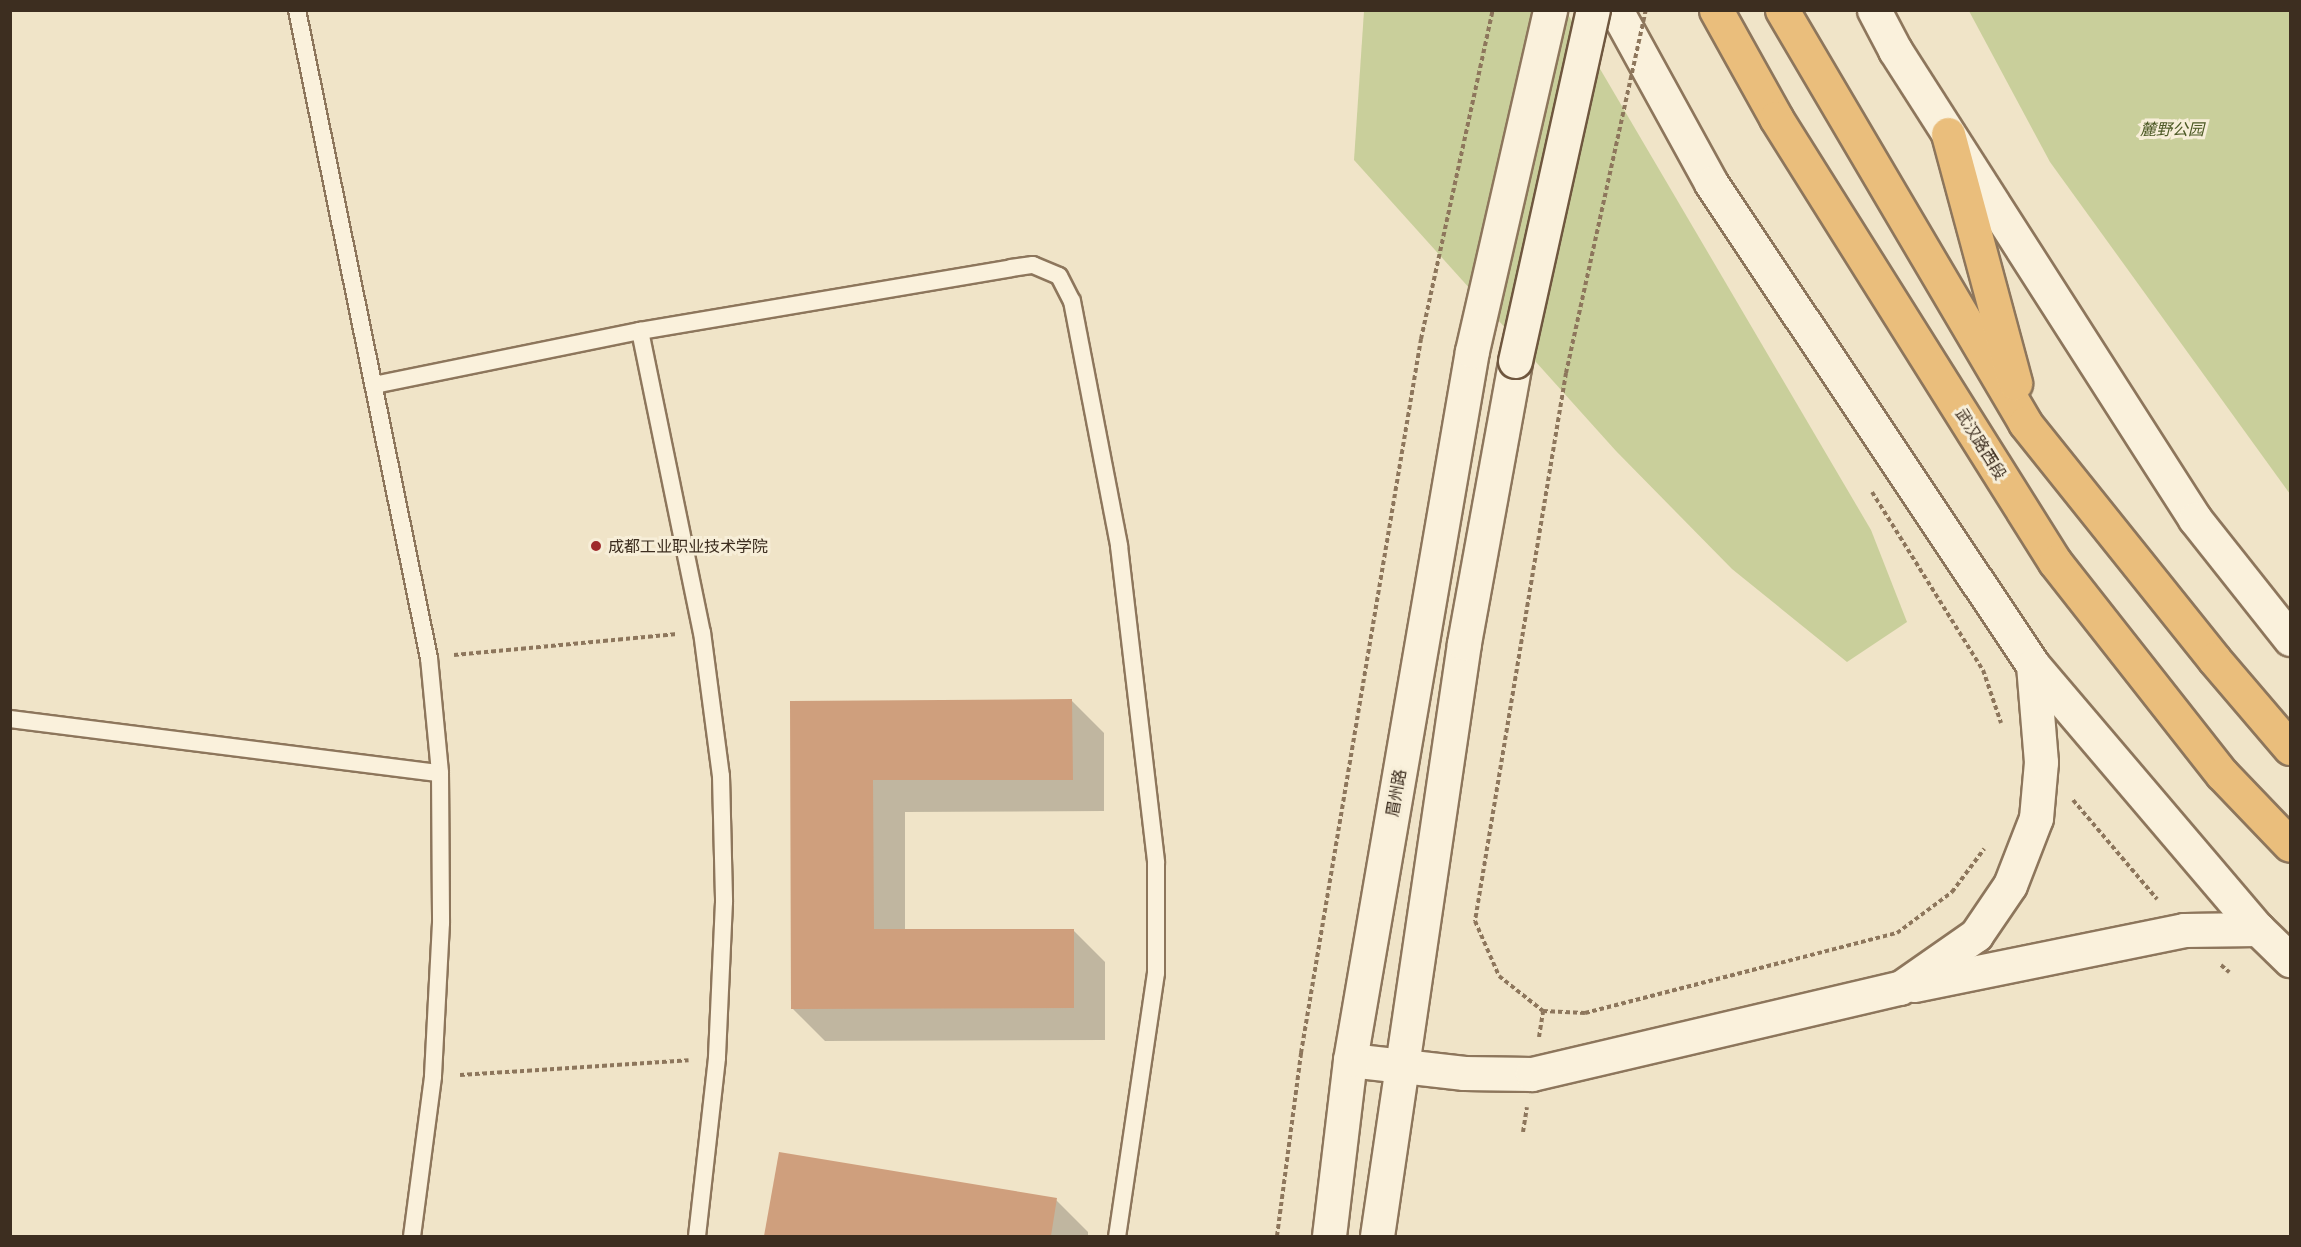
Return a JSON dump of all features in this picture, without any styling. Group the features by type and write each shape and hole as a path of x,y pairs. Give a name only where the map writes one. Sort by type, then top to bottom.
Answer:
{"highway":[{"name":"武汉路西段","path":"1716,10 1776,118 2055,562 2222,774 2290,845"},
{"path":"1782,10 2025,423 2214,659 2290,748"},
{"path":"1948,134 2025,423"}],"main road":[{"name":"眉州路","path":"1329,1236 1350,1060 1472,351 1550,10"},
{"path":"1377,1236 1405,1067 1464,643 1515,361 1593,10"},
{"path":"1616,10 1711,183 2033,665 2258,929 2290,960"},
{"path":"1874,10 1948,134 2195,519 2290,639"},
{"path":"1900,988 1976,935 2010,885 2036,818 2041,762 2033,665"},
{"path":"1350,1060 1405,1067 1532,1074 1900,988 2184,930 2258,929"}],"lane":[{"path":"297,10 429,658 440,773 441,923 433,1077 412,1236"},
{"path":"374,385 640,331 1011,267 1033,265 1059,276 1072,301 1119,546 1156,863 1156,973 1117,1236"},
{"path":"640,331 702,632 721,776 724,902 717,1058 697,1236"},
{"path":"10,719 440,773"}],"path":[{"path":"1277,1236 1301,1053 1421,339 1493,10"},
{"path":"1646,10 1566,373 1475,921 1499,976 1543,1011 1585,1013 1897,933 1952,892 1988,839"},
{"path":"1621,88 1632,108"},
{"path":"1870,489 1983,670 2003,729 2041,762 2184,930 2229,972"},
{"path":"429,658 702,632"},
{"path":"433,1077 717,1058"}],"green space":[{"path":"1364,11 1566,11 1871,530 1907,622 1847,662 1732,569 1616,451 1354,160"},
{"name":"麓野公园","path":"1969,11 2290,11 2290,494 2050,162"}],"building":[{"path":"1072,699 1073,780 873,780 874,929 1074,929 1074,1008 791,1009 790,701"},
{"path":"779,1152 1057,1198 1051,1236 764,1236"}],"place":[{"name":"成都工业职业技术学院","path":"596,546"}]}
